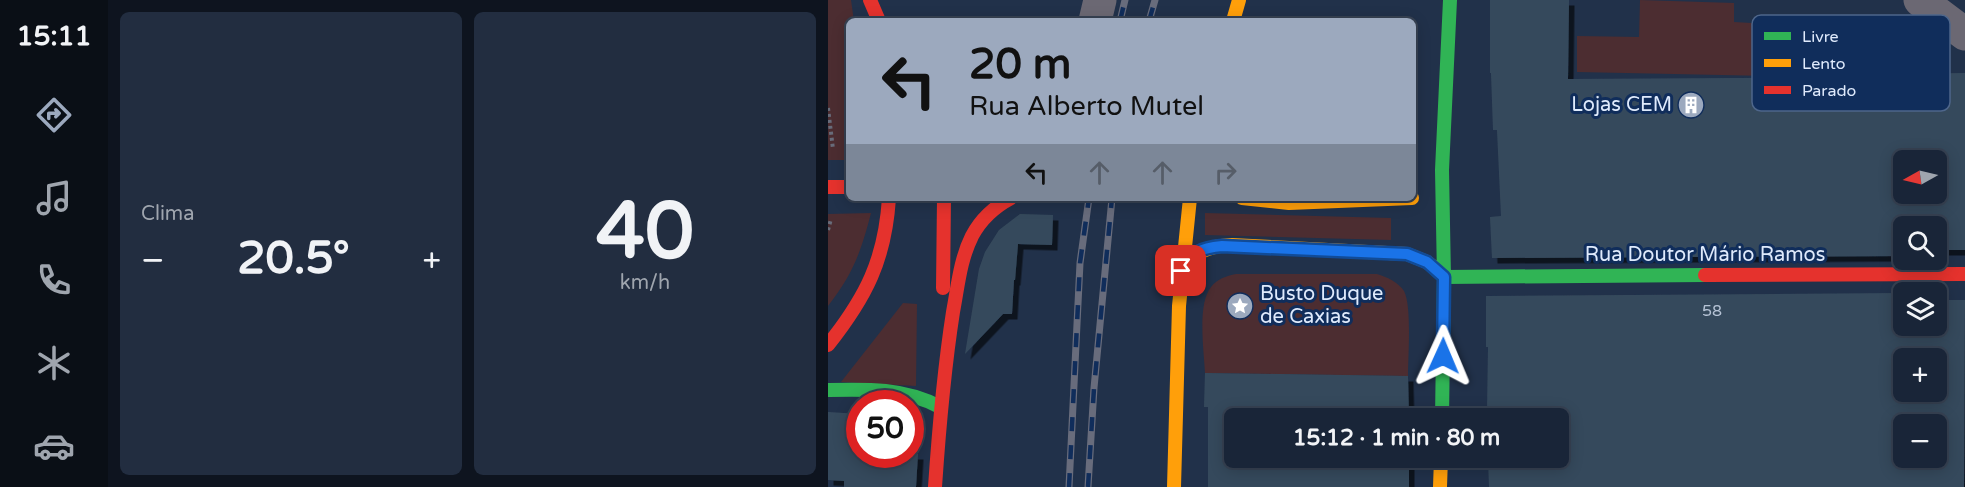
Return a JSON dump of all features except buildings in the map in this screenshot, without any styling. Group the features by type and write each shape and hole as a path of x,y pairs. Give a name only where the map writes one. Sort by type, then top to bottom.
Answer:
{"street":[{"path":"868,0 870,18"},
{"path":"868,0 877,18"},
{"path":"1096,18 1100,0"},
{"path":"1234,18 1239,0"},
{"path":"1442,408 1444,277 1442,170 1450,0"},
{"path":"1920,0 1940,15"},
{"path":"1950,23 1965,34"},
{"path":"1416,196 1428,191 1442,170"},
{"path":"828,187 846,187"},
{"path":"828,345 861,301 879,258 889,216 889,201"},
{"path":"944,201 945,362"},
{"path":"935,487 945,362 961,264 973,234 983,218 1006,201"},
{"path":"1174,487 1181,271 1190,201"},
{"path":"1270,201 1289,203 1360,201"},
{"path":"930,203 939,236 943,280"},
{"path":"1181,271 1189,258 1202,249 1243,245 1407,254 1427,262 1444,277"},
{"name":"Rua Doutor Mário Ramos","path":"1444,277 1965,274"},
{"path":"828,390 912,393 940,407"},
{"path":"1440,487 1441,468"}],"path":[{"path":"828,108 833,149"},
{"path":"828,230 832,217"}],"shaded area":[{"path":"828,0 851,0 854,18 846,18 846,160 828,160"},
{"path":"1640,0 1734,3 1734,22 1752,23 1752,76 1577,72 1577,36 1639,37"},
{"path":"871,213 855,262 828,306 828,214"},
{"path":"1205,213 1391,218 1391,240 1205,235"},
{"path":"1236,274 1377,274 1392,280 1404,291 1408,308 1408,376 1205,373 1202,328 1207,295 1216,282"},
{"path":"903,303 917,304 916,386 841,382"}],"railway":[{"path":"1121,18 1125,0"},
{"path":"1150,18 1155,0"},
{"path":"1069,487 1080,263 1089,201"},
{"path":"1088,487 1094,388 1112,201"}],"traffic: fast":[{"path":"1442,408 1444,277 1442,170 1450,0"},
{"path":"1432,266 1444,277 1705,275"},
{"path":"828,390 886,391 913,396 940,407"}],"traffic: slow":[{"path":"1234,18 1239,0"},
{"path":"1174,487 1179,306 1190,201"},
{"path":"1270,201 1289,203 1338,201"},
{"path":"1181,271 1197,254 1216,247 1232,245 1407,254 1432,266"},
{"path":"1440,487 1441,468"}],"traffic: jam":[{"path":"870,0 878,18"},
{"path":"828,187 846,187"},
{"path":"828,345 853,310 871,277 883,240 889,201"},
{"path":"943,288 944,201"},
{"path":"935,487 947,356 962,264 972,236 980,224 994,209 1006,201"},
{"path":"1705,275 1965,274"}],"place":[{"name":"Lojas CEM","path":"1691,105"},
{"name":"Busto Duque de Caxias","path":"1240,306"}],"route":[{"path":"1181,271 1195,253 1209,247 1222,246 1243,245 1407,254 1427,262 1444,277 1443,356"}]}
